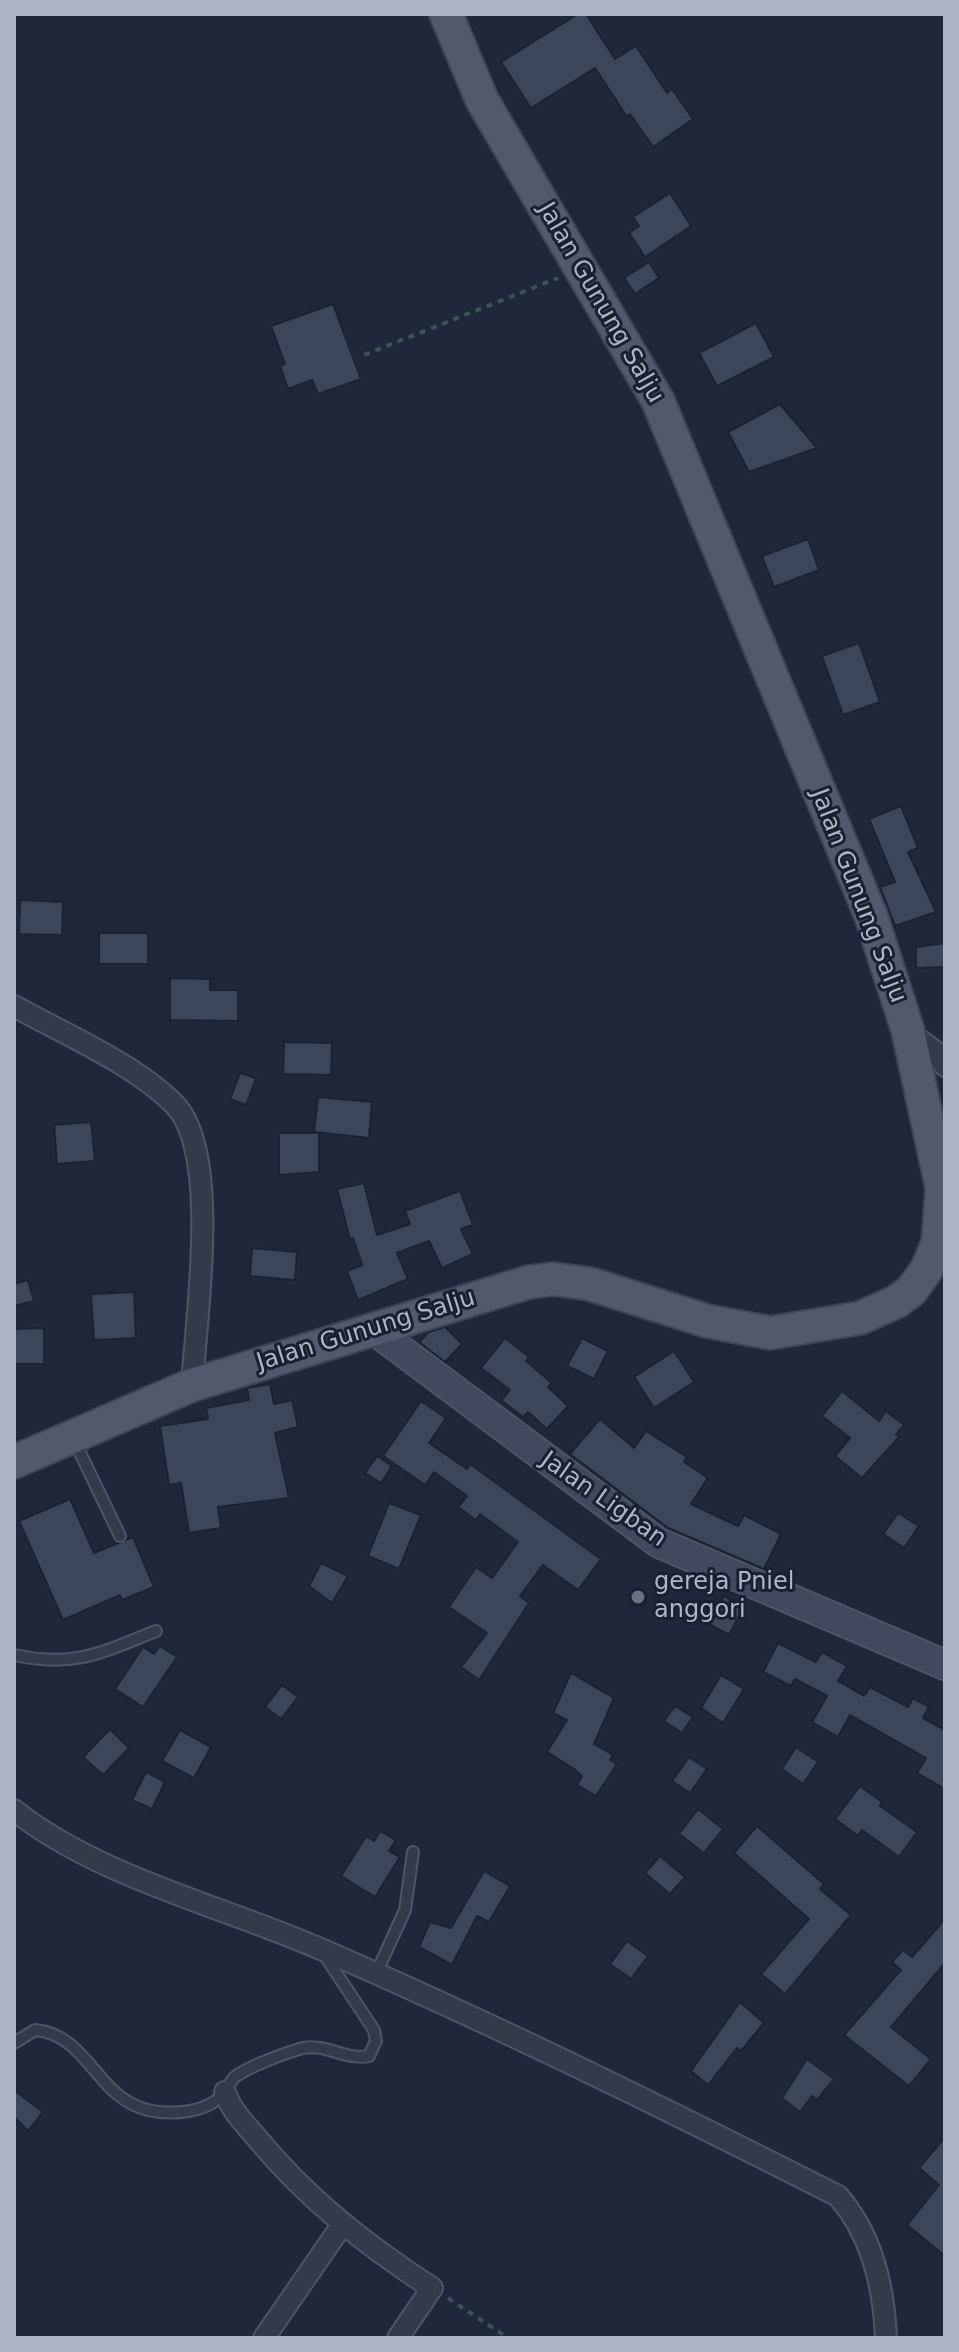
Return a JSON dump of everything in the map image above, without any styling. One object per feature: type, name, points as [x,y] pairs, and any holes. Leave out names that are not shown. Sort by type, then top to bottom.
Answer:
[{"type":"main road","name":"Jalan Gunung Salju","points":[[14,1462],[192,1385],[514,1285],[553,1279],[590,1284],[733,1328],[770,1333],[812,1329],[860,1318],[905,1296],[932,1260],[943,1231],[938,1159],[908,1031],[871,916],[658,401],[482,100],[446,14]]},
{"type":"main road","name":"Jalan Ligban","points":[[374,1330],[659,1543],[945,1665]]},
{"type":"street","points":[[14,1006],[136,1075],[174,1105],[191,1128],[200,1163],[201,1212],[192,1385]]},
{"type":"street","points":[[908,1031],[937,1053],[945,1066]]},
{"type":"street","points":[[14,1810],[74,1851],[320,1949],[607,2078],[838,2196],[850,2210],[871,2252],[883,2288],[886,2338]]},
{"type":"street","points":[[225,2092],[232,2108],[290,2178],[342,2225],[432,2288],[398,2338]]},
{"type":"street","points":[[264,2338],[342,2225]]},
{"type":"lane","points":[[72,1437],[120,1536]]},
{"type":"lane","points":[[14,1655],[47,1662],[80,1660],[156,1631]]},
{"type":"lane","points":[[376,1974],[405,1910],[413,1852]]},
{"type":"lane","points":[[14,2043],[35,2030],[62,2035],[126,2101],[158,2113],[195,2108],[225,2092],[236,2076],[300,2049],[313,2048],[359,2058],[369,2056],[376,2041],[369,2021],[320,1949]]},
{"type":"path","points":[[364,355],[582,269]]},
{"type":"path","points":[[432,2288],[508,2338]]},
{"type":"building","points":[[578,14],[586,14],[615,59],[636,46],[667,93],[672,89],[693,119],[653,147],[630,114],[627,117],[595,68],[531,108],[501,62]]},
{"type":"building","points":[[670,193],[691,226],[645,257],[629,233],[639,226],[633,217]]},
{"type":"building","points":[[649,262],[659,278],[635,294],[624,278]]},
{"type":"building","points":[[333,304],[361,379],[318,394],[312,380],[288,389],[280,366],[285,364],[271,326]]},
{"type":"building","points":[[756,323],[774,357],[717,386],[699,353]]},
{"type":"building","points":[[780,404],[817,448],[749,472],[728,432]]},
{"type":"building","points":[[808,539],[819,570],[774,587],[762,556]]},
{"type":"building","points":[[859,643],[880,702],[843,715],[822,656]]},
{"type":"building","points":[[901,806],[918,848],[908,852],[936,912],[895,926],[880,887],[895,882],[869,819]]},
{"type":"building","points":[[20,900],[63,902],[62,935],[19,934]]},
{"type":"building","points":[[99,933],[148,933],[148,964],[99,964]]},
{"type":"building","points":[[945,943],[945,967],[916,968],[916,947]]},
{"type":"building","points":[[170,978],[210,979],[210,990],[238,990],[238,1021],[170,1020]]},
{"type":"building","points":[[284,1042],[332,1043],[331,1075],[283,1074]]},
{"type":"building","points":[[240,1073],[256,1078],[246,1105],[230,1099]]},
{"type":"building","points":[[318,1097],[372,1102],[369,1138],[314,1132]]},
{"type":"building","points":[[91,1122],[95,1161],[57,1164],[54,1125]]},
{"type":"building","points":[[279,1133],[319,1133],[319,1172],[279,1175]]},
{"type":"building","points":[[364,1183],[377,1235],[410,1224],[405,1211],[460,1191],[473,1225],[461,1229],[473,1254],[442,1268],[429,1241],[397,1253],[408,1279],[358,1300],[347,1271],[362,1265],[353,1238],[350,1239],[337,1189]]},
{"type":"building","points":[[252,1248],[297,1252],[295,1280],[250,1276]]},
{"type":"building","points":[[28,1280],[34,1301],[14,1306],[14,1284]]},
{"type":"building","points":[[134,1292],[136,1338],[94,1340],[91,1294]]},
{"type":"building","points":[[445,1327],[462,1344],[445,1362],[419,1342],[429,1332]]},
{"type":"building","points":[[44,1328],[44,1364],[14,1364],[14,1329]]},
{"type":"building","points":[[505,1338],[529,1357],[526,1361],[552,1383],[548,1387],[568,1406],[547,1429],[528,1412],[523,1417],[501,1400],[510,1390],[481,1368]]},
{"type":"building","points":[[582,1338],[608,1351],[594,1379],[567,1366]]},
{"type":"building","points":[[674,1351],[694,1382],[654,1408],[634,1377]]},
{"type":"building","points":[[270,1384],[274,1404],[292,1400],[298,1427],[275,1433],[289,1498],[218,1507],[221,1528],[189,1533],[181,1483],[169,1485],[160,1426],[208,1419],[206,1408],[249,1400],[247,1388]]},
{"type":"building","points":[[842,1391],[879,1421],[886,1411],[904,1425],[896,1434],[899,1437],[862,1478],[835,1456],[850,1438],[822,1416]]},
{"type":"building","points":[[421,1401],[446,1418],[429,1443],[467,1469],[470,1464],[601,1559],[578,1590],[543,1565],[520,1596],[529,1603],[479,1680],[461,1667],[487,1633],[449,1607],[476,1567],[492,1578],[518,1542],[480,1514],[476,1520],[458,1507],[467,1496],[434,1472],[425,1485],[383,1456]]},
{"type":"building","points":[[600,1419],[634,1448],[646,1431],[687,1457],[684,1462],[708,1478],[691,1504],[738,1526],[744,1515],[781,1534],[764,1569],[668,1528],[570,1454]]},
{"type":"building","points":[[377,1456],[392,1466],[381,1483],[365,1473]]},
{"type":"building","points":[[70,1499],[94,1553],[133,1537],[154,1587],[122,1600],[120,1595],[63,1620],[19,1521]]},
{"type":"building","points":[[389,1503],[421,1515],[399,1569],[368,1556]]},
{"type":"building","points":[[898,1513],[919,1526],[904,1548],[883,1534]]},
{"type":"building","points":[[321,1563],[348,1576],[332,1603],[309,1586]]},
{"type":"building","points":[[724,1596],[744,1607],[729,1635],[709,1624]]},
{"type":"building","points":[[778,1643],[816,1662],[822,1652],[847,1666],[838,1681],[864,1696],[870,1687],[908,1707],[913,1698],[929,1707],[923,1718],[945,1730],[945,1789],[917,1773],[926,1758],[850,1715],[838,1737],[812,1722],[827,1696],[795,1679],[791,1686],[763,1672]]},
{"type":"building","points":[[160,1646],[177,1657],[143,1707],[115,1689],[143,1647],[154,1654]]},
{"type":"building","points":[[571,1673],[614,1698],[594,1744],[613,1755],[610,1760],[617,1764],[596,1796],[577,1785],[582,1776],[547,1752],[567,1720],[553,1713]]},
{"type":"building","points":[[721,1675],[744,1689],[723,1723],[701,1708]]},
{"type":"building","points":[[282,1685],[298,1697],[281,1719],[265,1707]]},
{"type":"building","points":[[675,1706],[693,1717],[682,1733],[664,1721]]},
{"type":"building","points":[[110,1729],[129,1748],[103,1775],[83,1757]]},
{"type":"building","points":[[180,1730],[211,1747],[194,1778],[162,1761]]},
{"type":"building","points":[[796,1747],[818,1762],[803,1784],[782,1769]]},
{"type":"building","points":[[689,1757],[707,1769],[690,1793],[672,1781]]},
{"type":"building","points":[[146,1772],[165,1782],[152,1809],[132,1800]]},
{"type":"building","points":[[860,1786],[882,1802],[880,1806],[917,1832],[899,1857],[862,1830],[858,1836],[835,1819]]},
{"type":"building","points":[[698,1809],[723,1829],[704,1853],[679,1834]]},
{"type":"building","points":[[757,1826],[824,1884],[820,1889],[851,1915],[785,1994],[761,1974],[809,1919],[734,1853]]},
{"type":"building","points":[[380,1831],[396,1840],[389,1851],[400,1857],[375,1897],[341,1876],[366,1836],[374,1841]]},
{"type":"building","points":[[660,1856],[685,1877],[670,1894],[645,1873]]},
{"type":"building","points":[[484,1871],[510,1886],[489,1922],[477,1916],[452,1965],[419,1947],[430,1922],[451,1928]]},
{"type":"building","points":[[945,1919],[945,1963],[891,2027],[931,2059],[909,2086],[844,2035],[901,1970],[892,1962],[903,1950],[912,1957]]},
{"type":"building","points":[[627,1941],[648,1956],[631,1979],[610,1964]]},
{"type":"building","points":[[740,2002],[764,2023],[741,2051],[737,2048],[708,2085],[691,2071]]},
{"type":"building","points":[[807,2059],[834,2079],[817,2100],[812,2096],[800,2112],[782,2098]]},
{"type":"building","points":[[14,2090],[43,2112],[28,2131],[14,2117]]},
{"type":"building","points":[[945,2137],[945,2256],[907,2225],[939,2185],[919,2168]]},
{"type":"place","name":"gereja Pniel anggori","points":[[638,1597]]}]
